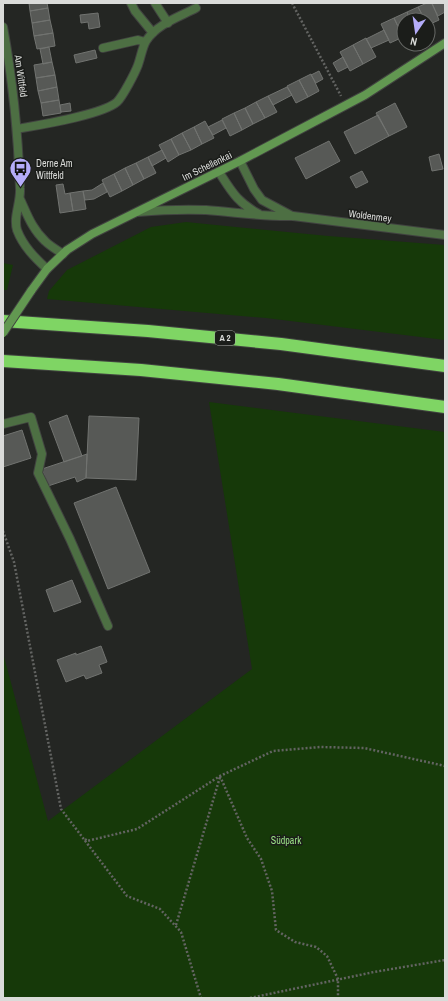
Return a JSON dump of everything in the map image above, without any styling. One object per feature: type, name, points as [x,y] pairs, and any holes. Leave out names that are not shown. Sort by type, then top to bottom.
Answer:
[{"type":"highway","name":"A 2","points":[[3,321],[148,331],[273,343],[445,366]]},
{"type":"highway","points":[[3,362],[141,370],[278,384],[445,406]]},
{"type":"street","points":[[131,3],[135,11],[153,33]]},
{"type":"street","points":[[155,3],[168,23]]},
{"type":"street","points":[[17,129],[103,109],[117,101],[138,66],[145,42],[153,33],[168,23],[196,8]]},
{"type":"street","name":"Am Wittfeld","points":[[3,27],[11,68],[17,129],[20,199],[16,220],[18,231],[30,252],[47,269]]},
{"type":"street","points":[[103,48],[138,40],[145,42]]},
{"type":"street","name":"Im Schellenkai","points":[[3,333],[47,269],[63,254],[92,234],[240,162],[365,95],[445,43]]},
{"type":"street","name":"Woldenmey","points":[[240,162],[254,189],[262,200],[293,216]]},
{"type":"street","name":"Woldenmey","points":[[219,172],[233,194],[243,204],[262,215]]},
{"type":"street","name":"Am Wittfeld","points":[[20,199],[33,227],[44,240],[63,254]]},
{"type":"street","name":"Woldenmey","points":[[138,212],[201,210],[293,216],[445,235]]},
{"type":"street","points":[[3,424],[31,417],[42,454],[38,473],[70,539],[108,626]]},
{"type":"path","points":[[292,3],[346,105]]},
{"type":"path","points":[[3,531],[14,562],[61,809],[127,896],[160,909],[182,932],[201,998]]},
{"type":"path","points":[[61,809],[86,841],[137,829],[220,776],[273,751],[320,747],[364,748],[445,766]]},
{"type":"path","points":[[176,926],[220,776]]},
{"type":"path","points":[[220,776],[247,838],[261,859],[266,872],[272,891],[276,930],[295,942],[316,947],[327,956],[338,979],[338,998]]},
{"type":"path","points":[[250,998],[338,979],[445,960]]},
{"type":"green space","points":[[186,222],[328,236],[445,245],[445,340],[266,318],[47,299],[49,291],[67,270],[151,227]]},
{"type":"green space","points":[[3,263],[13,265],[7,290],[3,290]]},
{"type":"green space","name":"Südpark","points":[[209,402],[445,432],[445,998],[3,998],[3,653],[48,821],[252,669]]},
{"type":"building","points":[[29,3],[47,3],[48,8],[30,11]]},
{"type":"building","points":[[427,3],[432,3],[436,12],[421,12],[418,7]]},
{"type":"building","points":[[445,3],[445,12],[438,16],[432,4]]},
{"type":"building","points":[[418,7],[421,12],[407,12]]},
{"type":"building","points":[[48,8],[50,20],[32,23],[30,11]]},
{"type":"building","points":[[98,13],[100,27],[89,29],[88,22],[81,23],[80,15]]},
{"type":"building","points":[[436,13],[439,20],[436,21]]},
{"type":"building","points":[[394,18],[396,22],[396,40],[390,43],[381,24]]},
{"type":"building","points":[[50,20],[53,33],[34,36],[32,23]]},
{"type":"building","points":[[384,30],[389,40],[371,48],[366,39]]},
{"type":"building","points":[[53,33],[55,46],[37,49],[34,36]]},
{"type":"building","points":[[366,38],[376,57],[363,64],[353,45]]},
{"type":"building","points":[[353,45],[363,64],[350,71],[340,52]]},
{"type":"building","points":[[49,47],[52,62],[43,64],[40,49]]},
{"type":"building","points":[[95,50],[97,58],[76,63],[74,55]]},
{"type":"building","points":[[343,57],[348,67],[338,72],[333,63]]},
{"type":"building","points":[[52,62],[55,75],[36,78],[34,65]]},
{"type":"building","points":[[319,71],[323,79],[316,83],[311,75]]},
{"type":"building","points":[[311,74],[319,91],[308,97],[299,80]]},
{"type":"building","points":[[55,75],[57,87],[38,91],[36,78]]},
{"type":"building","points":[[299,80],[308,97],[296,103],[287,86]]},
{"type":"building","points":[[57,87],[59,100],[41,103],[38,91]]},
{"type":"building","points":[[287,87],[292,95],[273,105],[268,96]]},
{"type":"building","points":[[268,96],[277,112],[265,118],[256,102]]},
{"type":"building","points":[[59,100],[61,113],[43,116],[41,103]]},
{"type":"building","points":[[256,102],[265,118],[253,124],[245,108]]},
{"type":"building","points":[[70,103],[71,111],[61,112],[60,105]]},
{"type":"building","points":[[395,103],[407,127],[389,136],[376,113]]},
{"type":"building","points":[[245,108],[253,124],[242,130],[234,113]]},
{"type":"building","points":[[234,113],[242,130],[230,136],[222,119]]},
{"type":"building","points":[[378,115],[389,136],[355,154],[344,132]]},
{"type":"building","points":[[222,120],[226,128],[213,135],[208,127]]},
{"type":"building","points":[[205,121],[214,138],[202,144],[194,127]]},
{"type":"building","points":[[194,127],[202,144],[191,150],[182,133]]},
{"type":"building","points":[[182,133],[191,150],[179,155],[171,139]]},
{"type":"building","points":[[171,139],[179,155],[168,162],[159,145]]},
{"type":"building","points":[[329,141],[340,161],[306,179],[295,158]]},
{"type":"building","points":[[162,150],[166,158],[152,166],[148,157]]},
{"type":"building","points":[[439,154],[443,169],[432,171],[429,157]]},
{"type":"building","points":[[148,157],[156,173],[144,179],[136,163]]},
{"type":"building","points":[[136,163],[144,179],[133,185],[125,168]]},
{"type":"building","points":[[125,168],[133,185],[122,191],[114,174]]},
{"type":"building","points":[[362,171],[368,182],[356,188],[350,177]]},
{"type":"building","points":[[114,174],[122,191],[110,197],[102,180]]},
{"type":"building","points":[[103,183],[107,192],[94,199],[85,200],[83,191],[92,190]]},
{"type":"building","points":[[63,184],[65,194],[70,193],[73,211],[60,213],[56,185]]},
{"type":"building","points":[[83,191],[86,209],[73,211],[70,193]]},
{"type":"building","points":[[67,415],[82,456],[64,462],[49,422]]},
{"type":"building","points":[[89,416],[139,418],[136,480],[86,478]]},
{"type":"building","points":[[22,430],[31,458],[3,467],[3,436]]},
{"type":"building","points":[[87,454],[86,478],[77,482],[75,477],[48,486],[42,469]]},
{"type":"building","points":[[116,487],[150,572],[108,589],[74,503]]},
{"type":"building","points":[[72,580],[81,602],[54,612],[46,590]]},
{"type":"building","points":[[101,646],[107,662],[99,665],[102,673],[86,679],[84,675],[66,682],[57,660]]},
{"type":"place","name":"Derne Am Wittfeld","points":[[20,188]]}]
